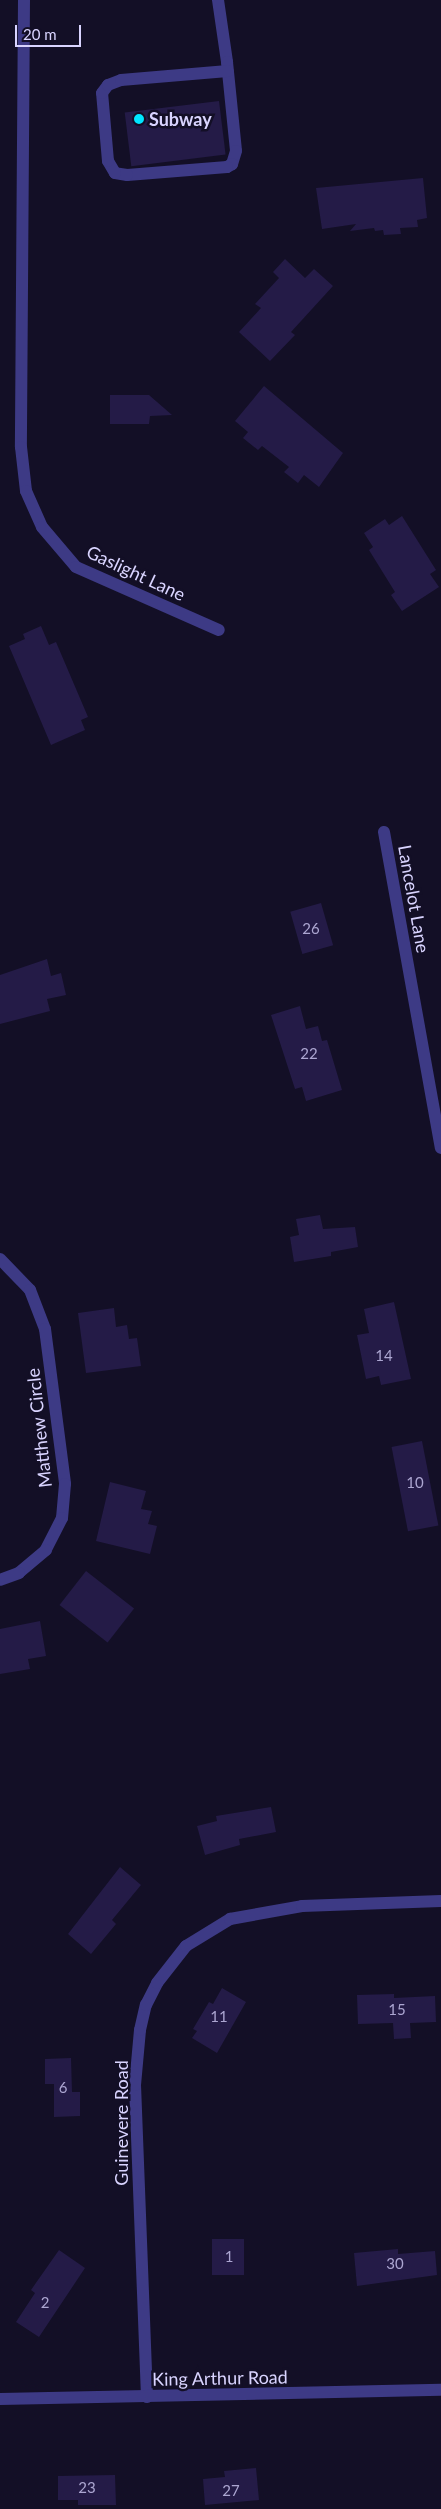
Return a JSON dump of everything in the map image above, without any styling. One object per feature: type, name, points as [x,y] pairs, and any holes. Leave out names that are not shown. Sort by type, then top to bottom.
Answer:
[{"type":"street","name":"Gaslight Lane","points":[[24,0],[21,447],[26,491],[42,527],[76,567],[219,630]]},
{"type":"street","points":[[218,0],[228,72],[236,151],[232,164],[227,167],[127,176],[115,173],[108,161],[102,93],[108,85],[121,80],[228,72]]},
{"type":"street","name":"Lancelot Lane","points":[[384,832],[441,1148]]},
{"type":"street","name":"Matthew Circle","points":[[0,1260],[30,1290],[45,1328],[65,1484],[62,1518],[46,1550],[19,1573],[0,1580]]},
{"type":"street","name":"Guinevere Road","points":[[147,2397],[135,2085],[140,2030],[146,2005],[157,1984],[186,1946],[215,1926],[238,1917],[302,1906],[441,1901]]},
{"type":"street","name":"King Arthur Road","points":[[0,2398],[147,2397],[441,2390]]},
{"type":"building","points":[[219,101],[226,155],[131,166],[125,113]]},
{"type":"building","points":[[423,178],[427,218],[417,220],[418,227],[400,228],[401,234],[384,235],[383,230],[375,231],[374,228],[350,231],[356,224],[322,229],[316,188]]},
{"type":"building","points":[[285,259],[305,278],[314,269],[333,286],[291,332],[295,335],[270,361],[239,332],[261,308],[255,304],[279,278],[273,272]]},
{"type":"building","points":[[264,386],[343,453],[319,487],[304,475],[298,483],[284,472],[289,467],[262,446],[258,450],[243,438],[248,432],[235,421]]},
{"type":"building","points":[[110,395],[149,395],[172,415],[150,416],[149,424],[110,424]]},
{"type":"building","points":[[402,516],[436,570],[430,574],[439,587],[402,611],[391,595],[395,592],[369,550],[373,547],[364,533],[385,519],[389,525]]},
{"type":"building","points":[[41,626],[49,645],[56,642],[88,717],[81,720],[85,730],[51,745],[9,646],[25,639],[23,634]]},
{"type":"building","points":[[321,903],[333,945],[302,954],[290,912]]},
{"type":"building","points":[[47,959],[51,976],[61,973],[66,995],[47,999],[50,1011],[0,1024],[0,975]]},
{"type":"building","points":[[300,1006],[306,1029],[318,1026],[322,1041],[327,1040],[342,1090],[306,1101],[302,1087],[295,1089],[271,1015]]},
{"type":"building","points":[[320,1215],[323,1229],[355,1227],[358,1247],[331,1252],[331,1256],[294,1262],[290,1237],[299,1235],[296,1219]]},
{"type":"building","points":[[394,1302],[411,1379],[381,1385],[379,1376],[366,1379],[357,1335],[369,1333],[364,1309]]},
{"type":"building","points":[[114,1308],[116,1327],[127,1325],[129,1339],[137,1338],[141,1366],[86,1373],[78,1313]]},
{"type":"building","points":[[422,1441],[438,1525],[408,1531],[392,1447]]},
{"type":"building","points":[[110,1482],[146,1491],[141,1509],[152,1511],[148,1524],[157,1526],[150,1554],[96,1541]]},
{"type":"building","points":[[86,1571],[134,1609],[108,1642],[60,1605]]},
{"type":"building","points":[[40,1621],[46,1656],[28,1659],[30,1669],[0,1674],[0,1629]]},
{"type":"building","points":[[271,1807],[276,1832],[239,1839],[240,1845],[205,1855],[197,1826],[217,1821],[216,1816]]},
{"type":"building","points":[[120,1867],[141,1885],[112,1920],[116,1924],[91,1954],[68,1934]]},
{"type":"building","points":[[222,1988],[246,2002],[217,2053],[192,2038],[197,2031],[193,2029],[209,2002],[213,2004]]},
{"type":"building","points":[[394,1994],[394,1998],[435,1996],[436,2022],[410,2023],[411,2038],[394,2039],[393,2023],[358,2024],[357,1995]]},
{"type":"building","points":[[71,2058],[72,2092],[80,2092],[80,2116],[54,2117],[54,2084],[45,2084],[45,2059]]},
{"type":"building","points":[[212,2239],[244,2239],[244,2275],[212,2275]]},
{"type":"building","points":[[398,2249],[398,2254],[435,2251],[437,2275],[357,2286],[354,2253]]},
{"type":"building","points":[[59,2250],[85,2268],[39,2337],[16,2322],[35,2293],[31,2290]]},
{"type":"building","points":[[256,2468],[259,2500],[205,2505],[203,2479],[225,2477],[224,2471]]},
{"type":"building","points":[[115,2475],[116,2505],[78,2505],[78,2500],[58,2500],[58,2476]]},
{"type":"place","name":"Subway","points":[[139,119]]}]
